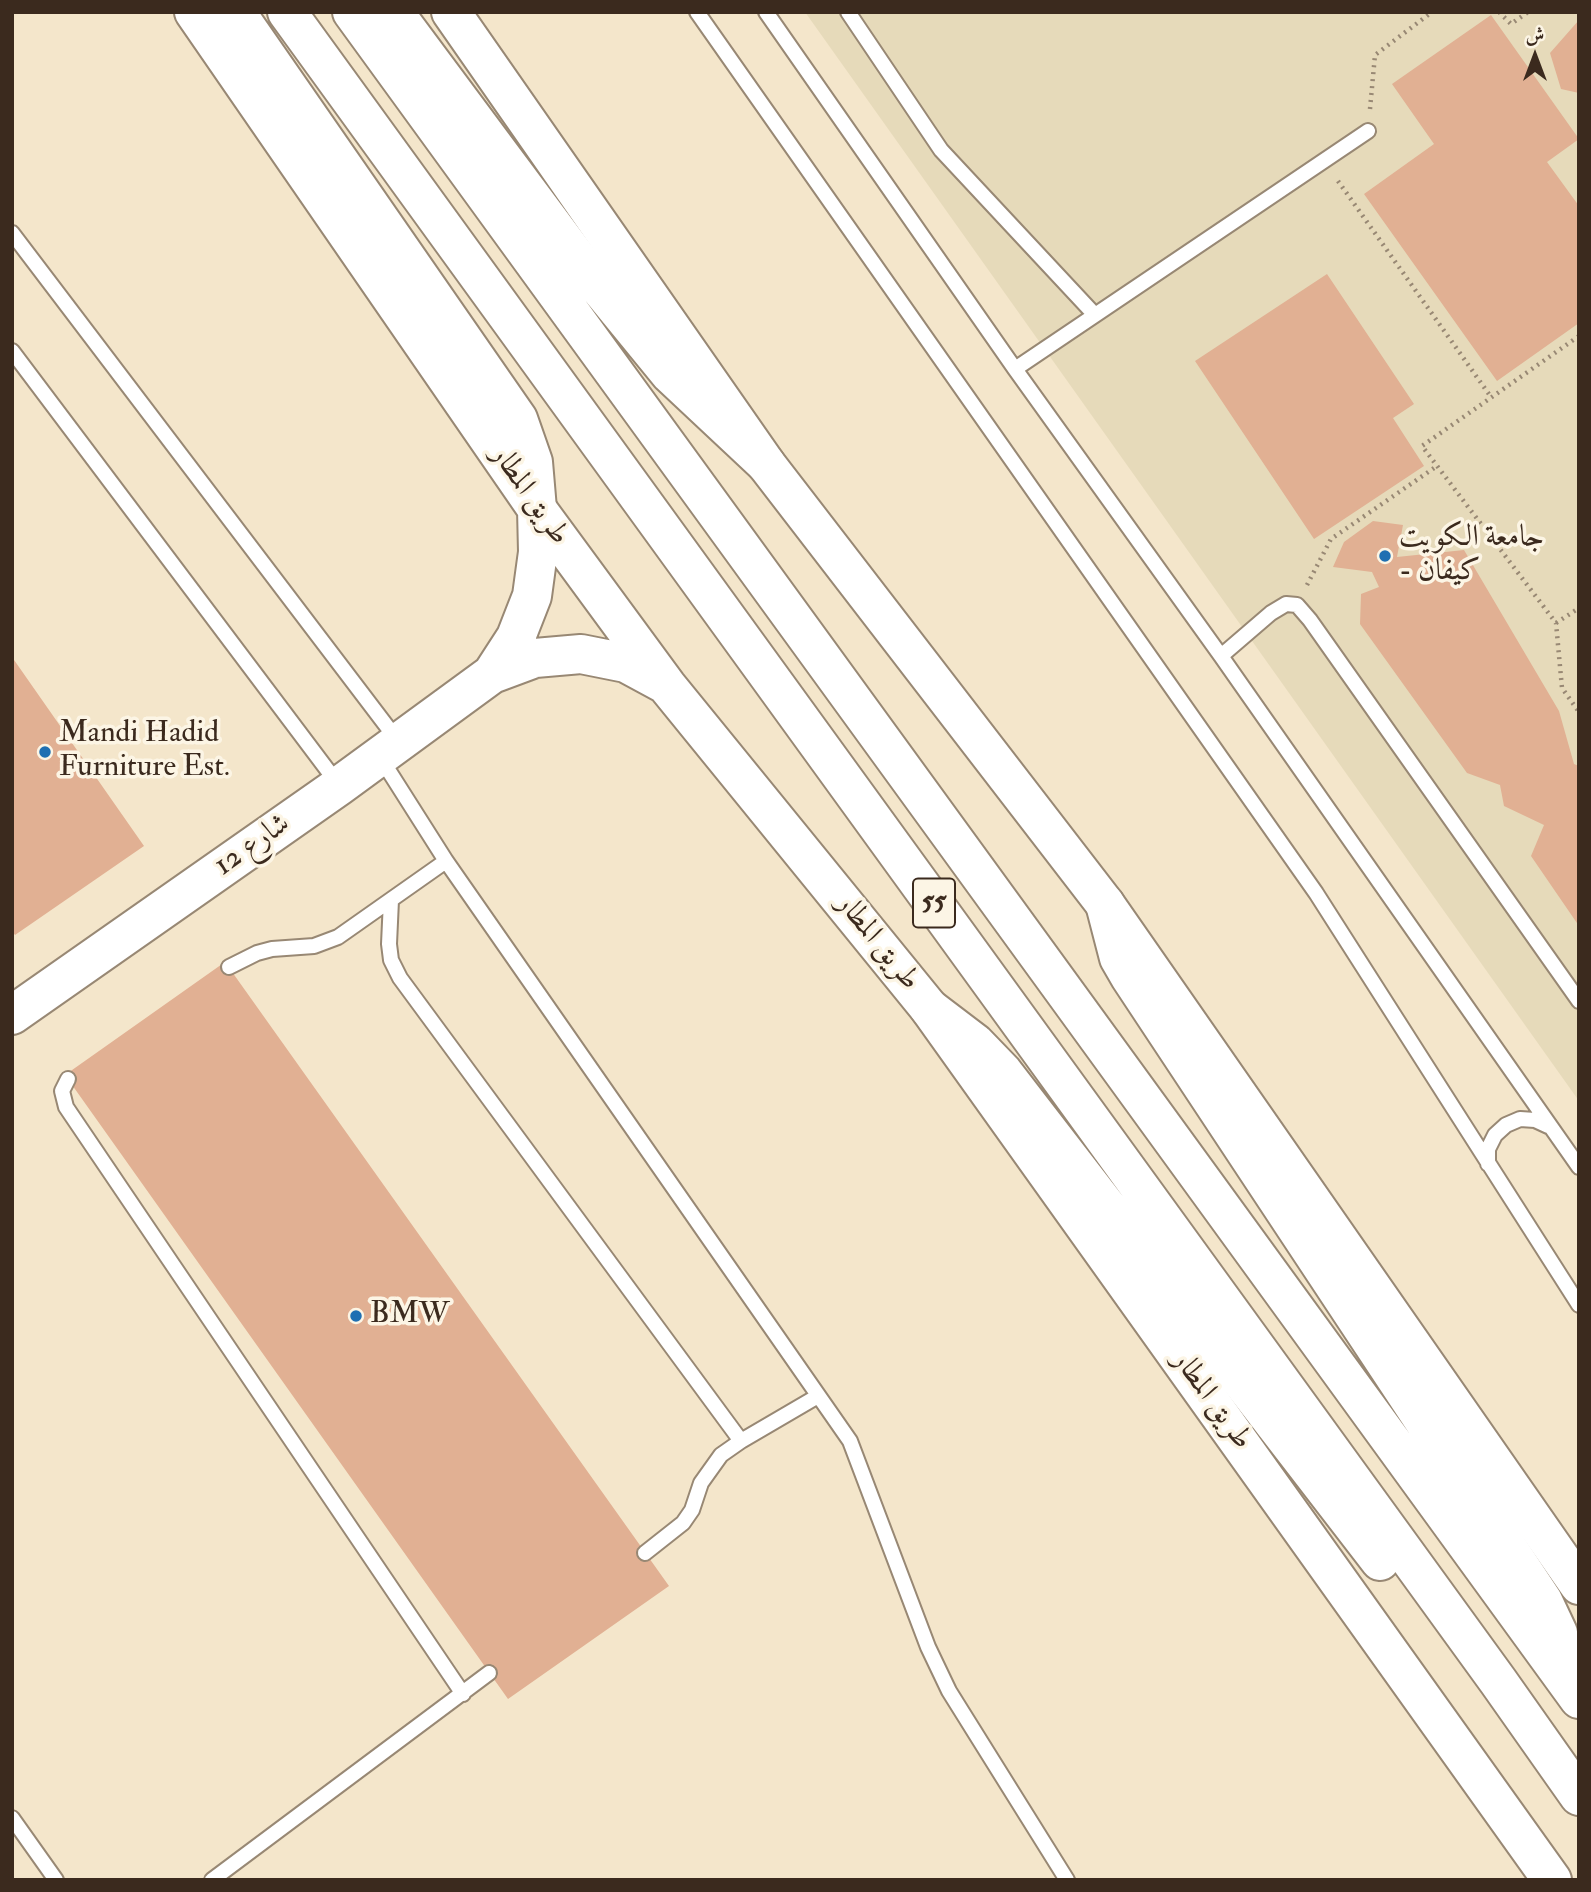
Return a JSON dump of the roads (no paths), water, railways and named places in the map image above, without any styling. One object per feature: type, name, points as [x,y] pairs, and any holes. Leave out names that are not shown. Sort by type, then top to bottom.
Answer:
[{"type":"main road","name":"طريق المطار","points":[[194,12],[537,509],[667,686],[929,1008],[1552,1880]]},
{"type":"main road","name":"شارع 12","points":[[236,12],[518,419],[533,462],[538,552],[532,596],[516,637],[492,674]]},
{"type":"main road","name":"55","points":[[287,12],[1579,1796]]},
{"type":"main road","name":"55","points":[[352,12],[1572,1689]]},
{"type":"main road","points":[[394,12],[598,286],[670,374],[766,464]]},
{"type":"main road","points":[[451,12],[766,464],[1105,904],[1579,1585]]},
{"type":"main road","name":"شارع 12","points":[[12,1015],[339,786],[492,674],[535,657],[581,654],[626,663],[667,686]]},
{"type":"main road","points":[[1105,904],[1119,958],[1130,977],[1544,1601],[1558,1633],[1572,1689]]},
{"type":"main road","points":[[929,1008],[975,1043],[1003,1072],[1429,1625],[1447,1643],[1498,1681]]},
{"type":"lane","points":[[697,12],[1316,893],[1579,1305]]},
{"type":"lane","points":[[766,12],[1579,1167]]},
{"type":"lane","points":[[848,12],[941,150],[1095,315]]},
{"type":"lane","points":[[1015,369],[1368,131]]},
{"type":"lane","points":[[12,233],[389,749],[446,861],[850,1441],[928,1647],[948,1690],[1067,1880]]},
{"type":"lane","points":[[12,351],[339,786]]},
{"type":"lane","points":[[1221,656],[1271,613],[1286,604],[1297,605],[1579,1001]]},
{"type":"lane","points":[[229,967],[272,948],[301,948],[338,937],[446,861]]},
{"type":"lane","points":[[391,900],[389,944],[391,960],[400,978],[741,1441]]},
{"type":"lane","points":[[68,1079],[62,1091],[66,1107],[463,1694]]},
{"type":"lane","points":[[1488,1164],[1488,1149],[1495,1135],[1506,1125],[1520,1119],[1535,1120],[1549,1126]]},
{"type":"lane","points":[[645,1553],[683,1523],[692,1510],[701,1483],[721,1455],[818,1396]]},
{"type":"lane","points":[[212,1880],[489,1673]]},
{"type":"lane","points":[[12,1818],[56,1880]]},
{"type":"place","name":"جامعة الكويت - كيفان","points":[[1385,556]]},
{"type":"place","name":"Mandi Hadid Furniture Est.","points":[[45,752]]},
{"type":"place","name":"BMW","points":[[356,1316]]}]
